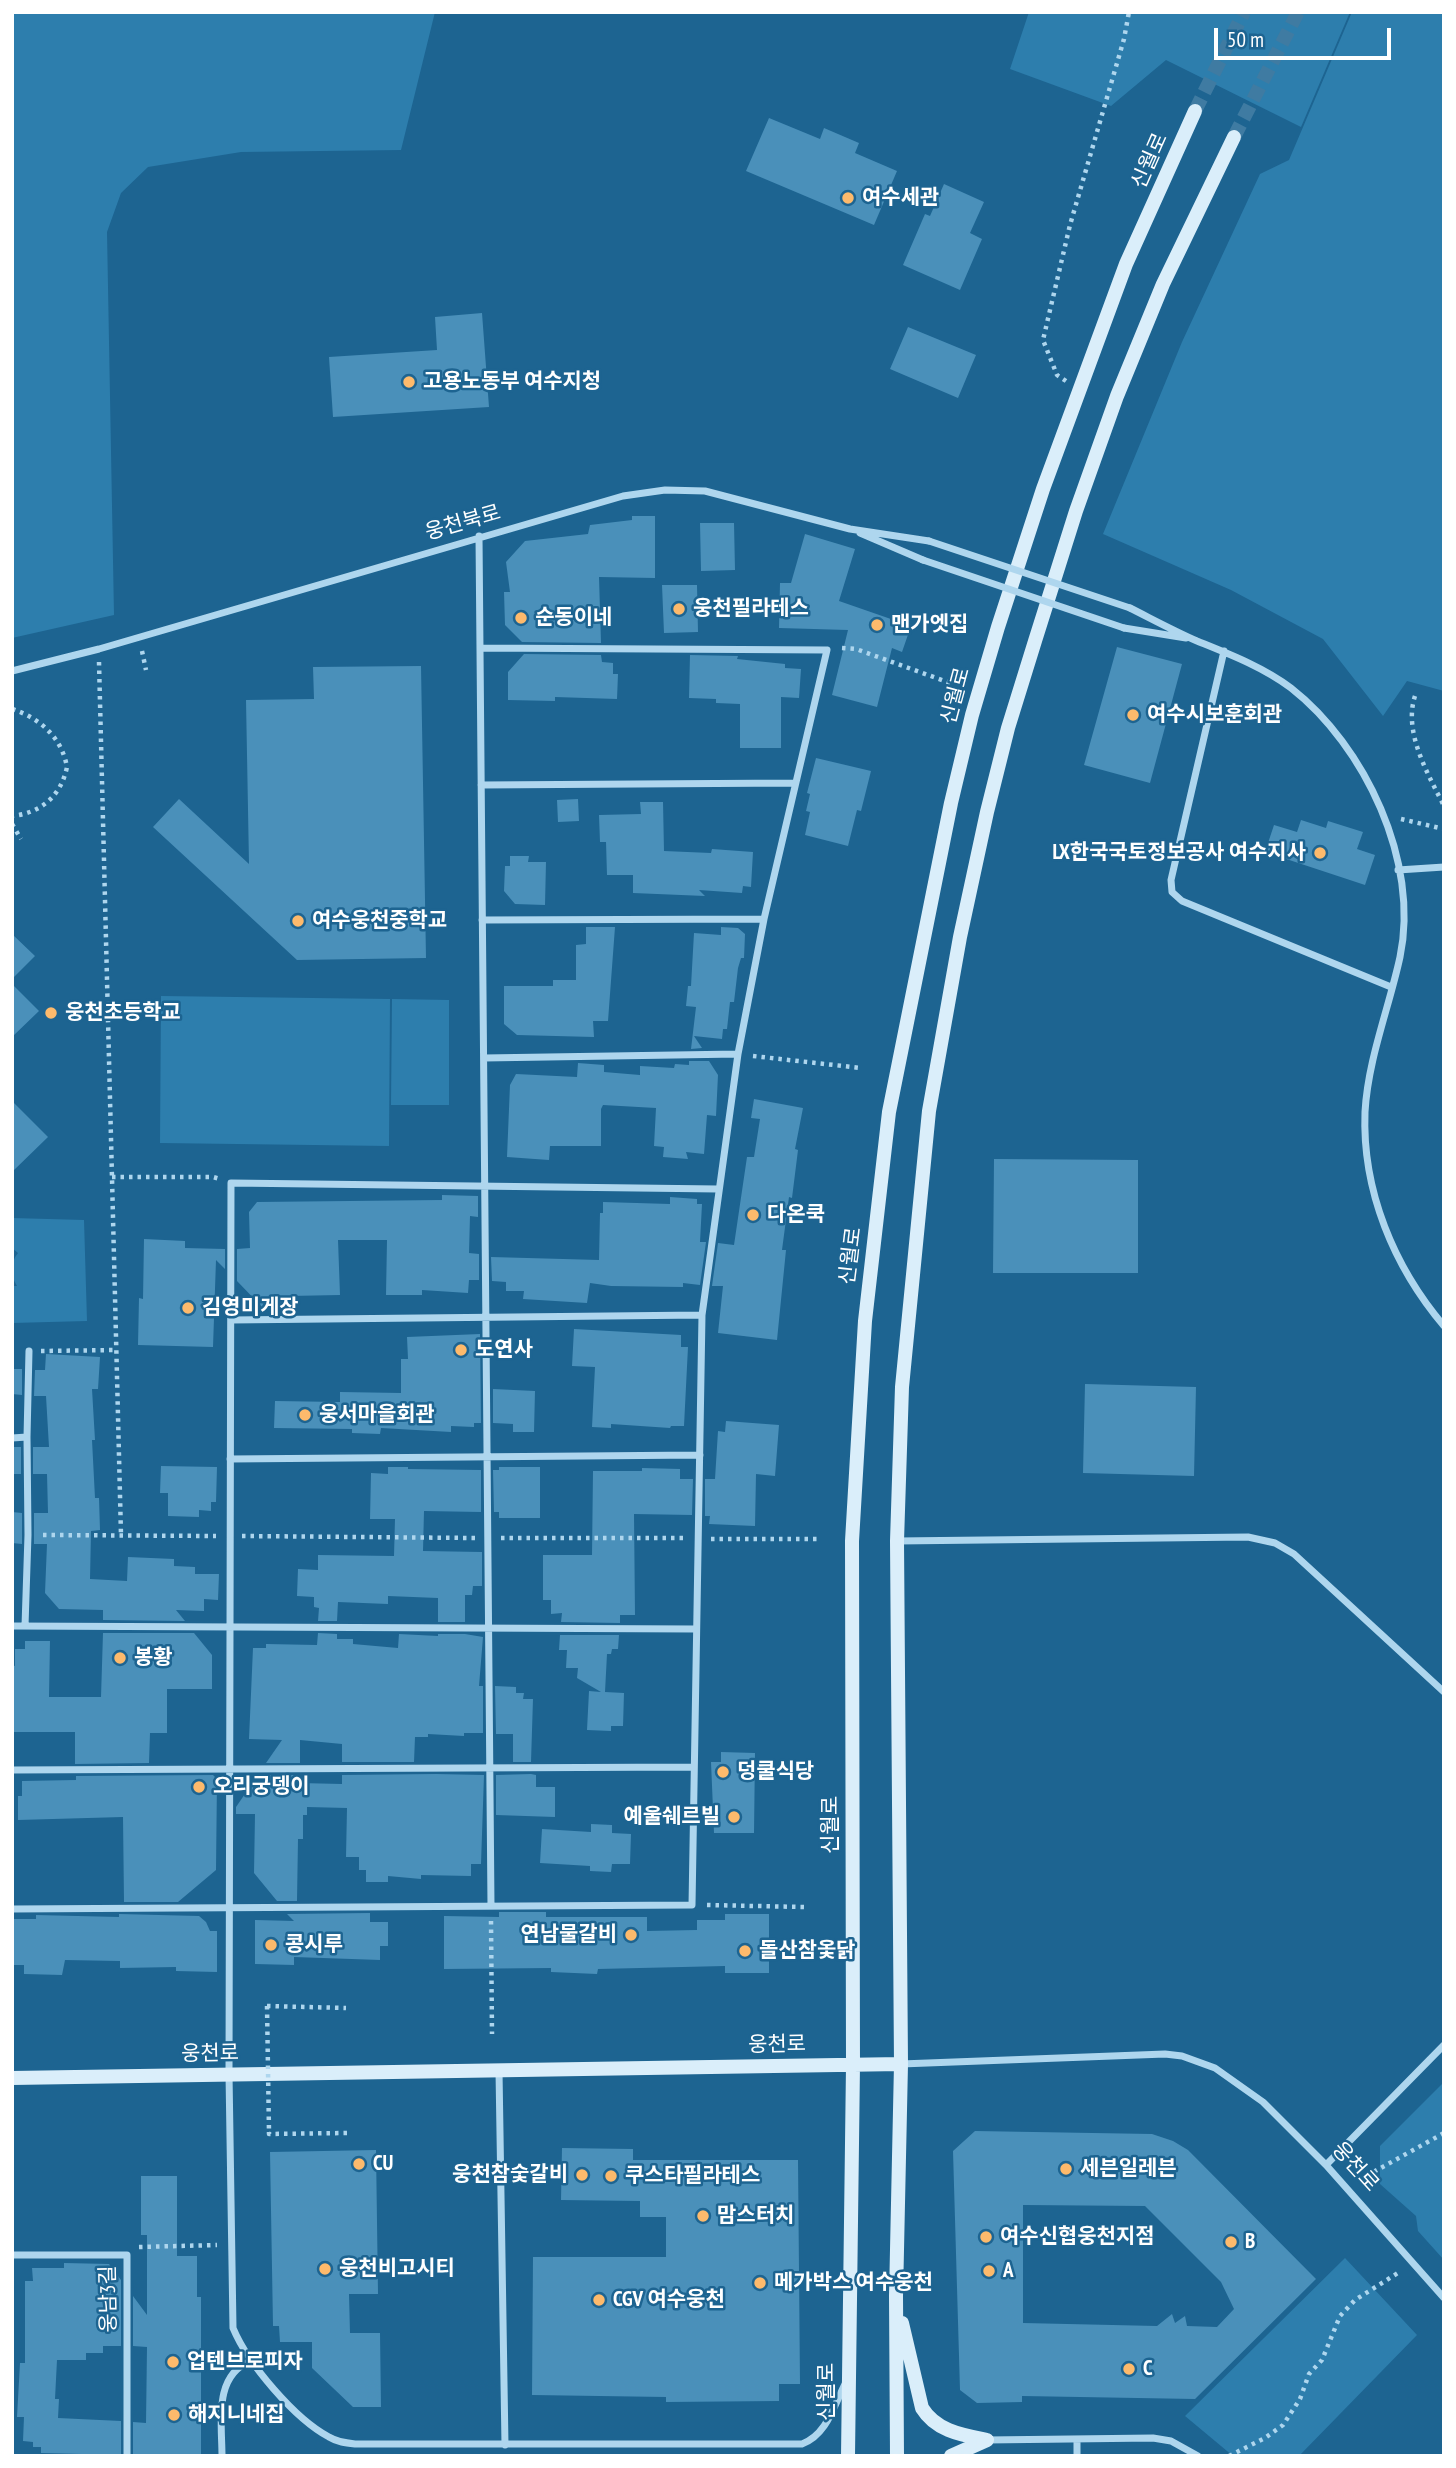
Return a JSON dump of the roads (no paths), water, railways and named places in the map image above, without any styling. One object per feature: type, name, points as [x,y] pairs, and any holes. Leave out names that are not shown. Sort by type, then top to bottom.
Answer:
[{"type":"street","name":"신월로","points":[[848,2456],[853,2065],[852,1541],[865,1321],[889,1112],[951,803],[972,715],[1039,501],[1079,391],[1126,264],[1195,111]]},
{"type":"street","points":[[897,2456],[896,2297],[901,2064],[897,1541],[902,1387],[929,1111],[960,937],[987,812],[1034,641],[1116,397],[1163,284],[1234,137]]},
{"type":"street","name":"웅천북로","points":[[12,671],[99,649],[602,500],[678,490],[705,491],[850,529],[929,541],[1130,608],[1194,639]]},
{"type":"street","points":[[850,529],[923,560],[1124,628],[1194,639],[1224,651],[1290,687],[1321,715],[1354,757],[1383,815],[1398,870],[1404,928],[1400,956],[1371,1072],[1365,1111],[1370,1174],[1380,1213],[1396,1254],[1410,1281],[1444,1326]]},
{"type":"street","points":[[479,536],[491,1906]]},
{"type":"street","points":[[12,1909],[692,1905],[702,1315],[738,1054],[764,919],[827,650],[480,648]]},
{"type":"street","points":[[1224,651],[1171,880],[1172,892],[1182,901],[1391,987]]},
{"type":"street","points":[[481,785],[794,783]]},
{"type":"street","points":[[1398,870],[1444,867]]},
{"type":"street","points":[[482,920],[764,919]]},
{"type":"street","points":[[484,1058],[738,1054]]},
{"type":"street","points":[[718,1189],[231,1183],[229,2074],[233,2328],[240,2346],[251,2361],[284,2400],[317,2430],[341,2442],[369,2445],[802,2444],[823,2429],[848,2377]]},
{"type":"street","points":[[230,1320],[702,1315]]},
{"type":"street","points":[[25,1626],[29,1351]]},
{"type":"street","points":[[12,1437],[27,1437]]},
{"type":"street","points":[[230,1459],[700,1455]]},
{"type":"street","points":[[897,1541],[1248,1537],[1275,1543],[1294,1554],[1442,1688]]},
{"type":"street","points":[[12,1626],[696,1629]]},
{"type":"street","points":[[12,1770],[694,1767]]},
{"type":"street","points":[[1326,2165],[1444,2045]]},
{"type":"street","name":"웅천로","points":[[12,2078],[901,2064],[1165,2053],[1215,2068],[1263,2102],[1326,2165],[1444,2298]]},
{"type":"street","points":[[499,2070],[505,2445]]},
{"type":"street","name":"웅남3길","points":[[12,2255],[127,2255],[127,2456]]},
{"type":"street","points":[[896,2297],[922,2408],[928,2418],[952,2432],[987,2440],[1162,2439],[1180,2445],[1198,2456]]},
{"type":"street","points":[[222,2456],[225,2385],[234,2371],[251,2361]]},
{"type":"street","points":[[951,2456],[987,2440]]},
{"type":"street","points":[[1077,2440],[1077,2456]]},
{"type":"street","points":[[676,2444],[676,2456]]},
{"type":"tunnel","points":[[1195,111],[1244,12]]},
{"type":"tunnel","points":[[1234,137],[1298,12]]},
{"type":"place","name":"여수세관","points":[[848,198]]},
{"type":"place","name":"고용노동부 여수지청","points":[[409,382]]},
{"type":"place","name":"웅천필라테스","points":[[679,609]]},
{"type":"place","name":"순동이네","points":[[521,618]]},
{"type":"place","name":"맨가엣집","points":[[877,625]]},
{"type":"place","name":"여수시보훈회관","points":[[1133,715]]},
{"type":"place","name":"LX한국국토정보공사 여수지사","points":[[1320,853]]},
{"type":"place","name":"여수웅천중학교","points":[[298,921]]},
{"type":"place","name":"웅천초등학교","points":[[51,1013]]},
{"type":"place","name":"다온쿡","points":[[753,1215]]},
{"type":"place","name":"김영미게장","points":[[188,1308]]},
{"type":"place","name":"도연사","points":[[461,1350]]},
{"type":"place","name":"웅서마을회관","points":[[305,1415]]},
{"type":"place","name":"봉황","points":[[120,1658]]},
{"type":"place","name":"덩쿨식당","points":[[723,1772]]},
{"type":"place","name":"오리궁뎅이","points":[[199,1787]]},
{"type":"place","name":"예울쉐르빌","points":[[734,1817]]},
{"type":"place","name":"연남물갈비","points":[[631,1935]]},
{"type":"place","name":"콩시루","points":[[271,1945]]},
{"type":"place","name":"돌산참옻닭","points":[[745,1951]]},
{"type":"place","name":"CU","points":[[359,2164]]},
{"type":"place","name":"세븐일레븐","points":[[1066,2169]]},
{"type":"place","name":"웅천참숯갈비","points":[[582,2175]]},
{"type":"place","name":"쿠스타필라테스","points":[[611,2176]]},
{"type":"place","name":"맘스터치","points":[[703,2216]]},
{"type":"place","name":"여수신협웅천지점","points":[[986,2237]]},
{"type":"place","name":"B","points":[[1231,2242]]},
{"type":"place","name":"웅천비고시티","points":[[325,2269]]},
{"type":"place","name":"A","points":[[989,2271]]},
{"type":"place","name":"메가박스 여수웅천","points":[[760,2283]]},
{"type":"place","name":"CGV 여수웅천","points":[[599,2300]]},
{"type":"place","name":"업텐브로피자","points":[[173,2362]]},
{"type":"place","name":"C","points":[[1129,2369]]},
{"type":"place","name":"해지니네집","points":[[174,2415]]}]
